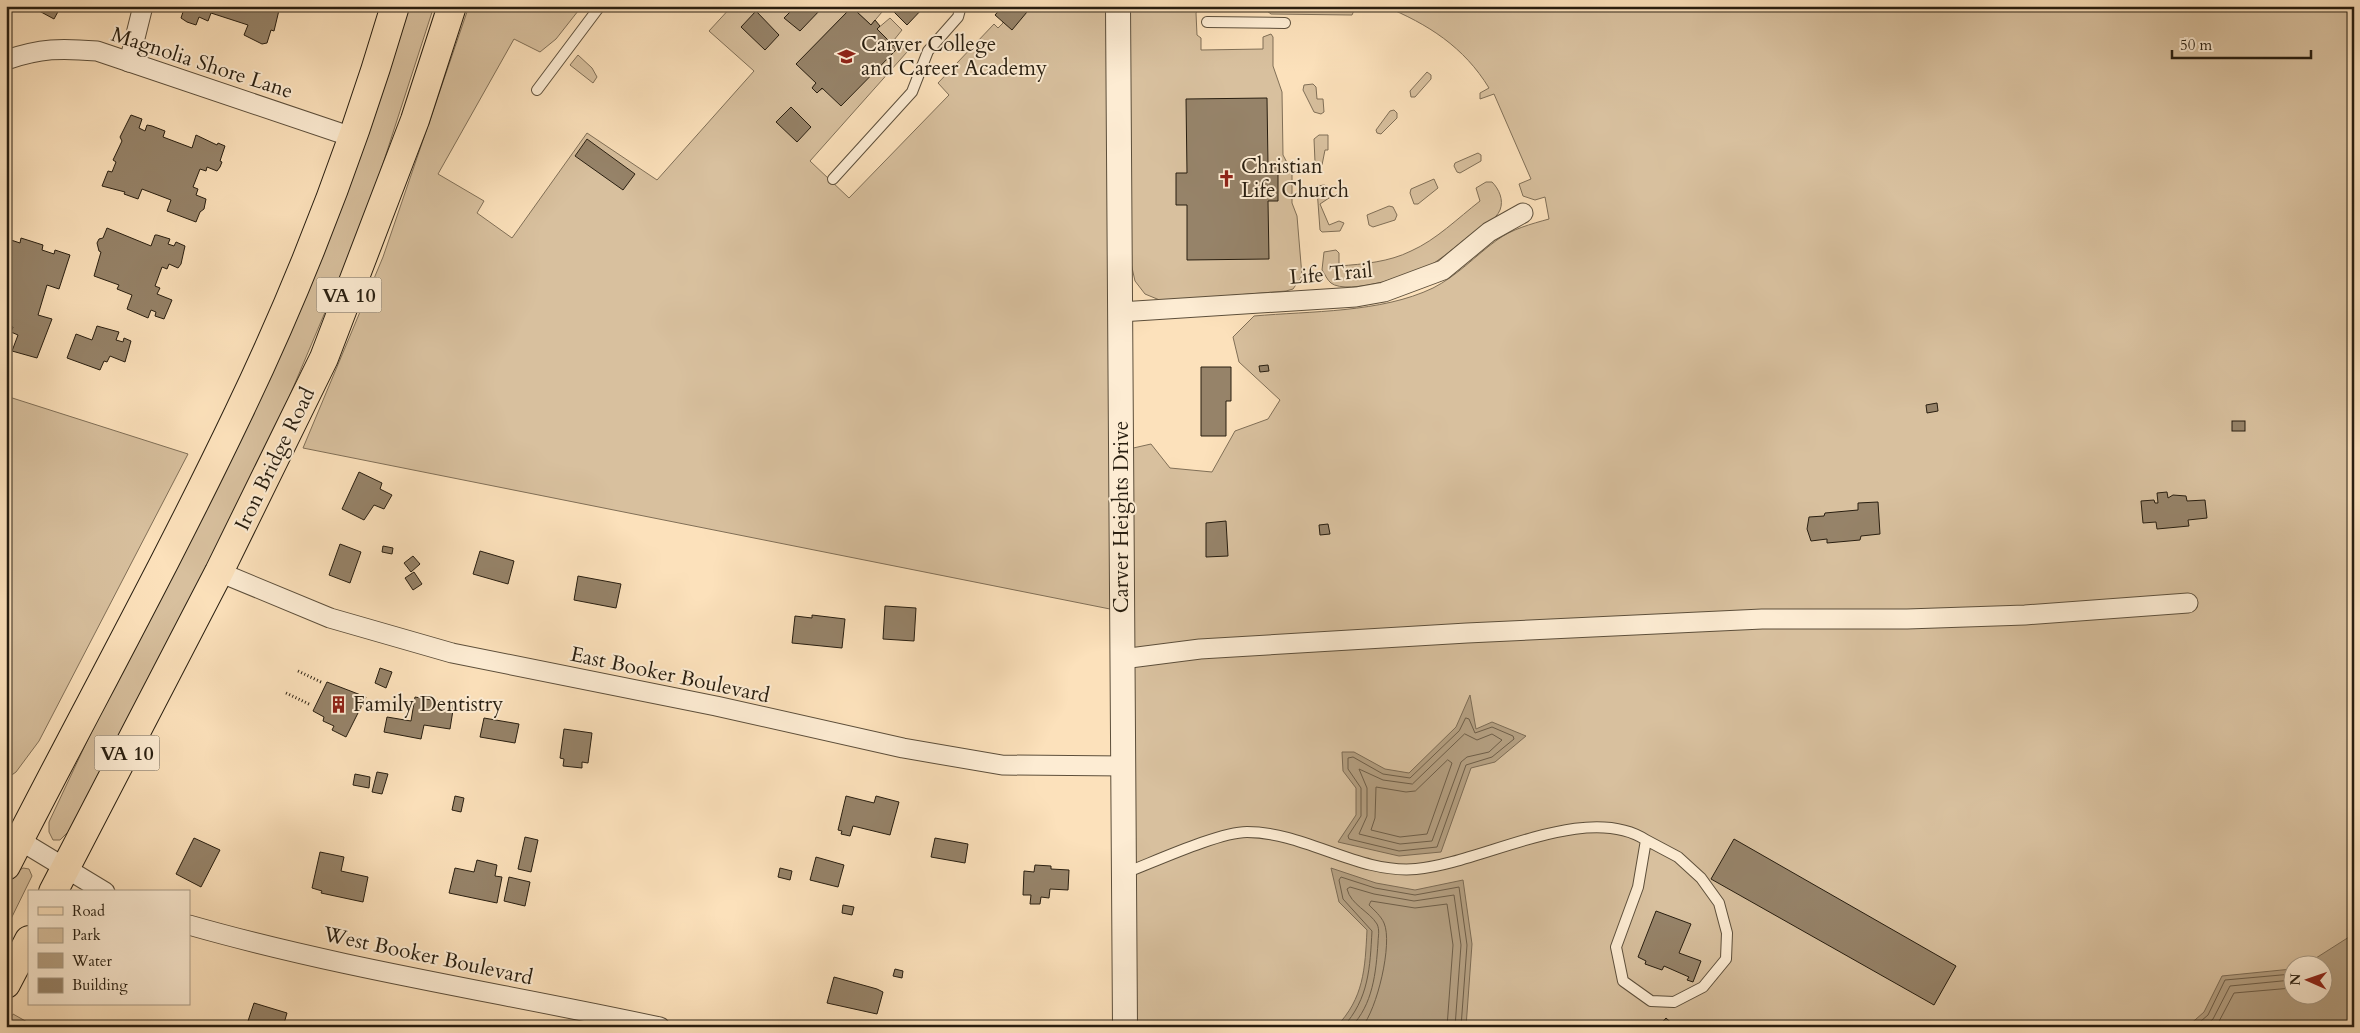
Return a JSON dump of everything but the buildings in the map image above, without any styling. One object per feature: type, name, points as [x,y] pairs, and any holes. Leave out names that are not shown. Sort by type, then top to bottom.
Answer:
[{"type":"main road","name":"VA 10","points":[[6,866],[13,835],[138,614],[239,412],[288,301],[352,136],[395,6]]},
{"type":"main road","name":"Iron Bridge Road","points":[[59,880],[220,572],[324,358],[389,191],[452,6]]},
{"type":"main road","points":[[6,984],[28,942]]},
{"type":"street","points":[[129,62],[143,6]]},
{"type":"street","name":"Carver Heights Drive","points":[[1118,6],[1125,1027]]},
{"type":"street","name":"Magnolia Shore Lane","points":[[6,60],[56,48],[97,51],[352,136]]},
{"type":"street","name":"Life Trail","points":[[1120,312],[1356,297],[1384,292],[1412,284],[1443,270],[1489,232],[1523,213]]},
{"type":"street","name":"East Booker Boulevard","points":[[220,572],[330,618],[452,653],[716,706],[903,748],[984,762],[1002,765],[1124,766]]},
{"type":"street","points":[[1122,659],[1200,649],[1467,633],[1762,619],[1907,619],[2025,615],[2188,603]]},
{"type":"street","points":[[13,835],[59,880],[98,890]]},
{"type":"street","name":"West Booker Boulevard","points":[[190,925],[243,940],[411,977],[660,1027]]},
{"type":"lane","points":[[537,90],[600,6]]},
{"type":"lane","points":[[833,179],[912,92],[928,51],[958,17],[961,6]]},
{"type":"lane","points":[[1207,22],[1285,23]]},
{"type":"lane","points":[[1125,873],[1203,844],[1245,832],[1262,833],[1371,864],[1415,869],[1495,850],[1549,834],[1591,827],[1618,827],[1636,833],[1678,857],[1701,878],[1719,903],[1727,934],[1726,958],[1702,987],[1674,1002],[1652,1002],[1623,980],[1616,947],[1638,887],[1646,840]]},
{"type":"path","points":[[298,671],[323,683]]},
{"type":"path","points":[[286,693],[311,705]]},
{"type":"green space","points":[[402,6],[434,6],[367,213],[268,447],[72,828],[60,840],[53,840],[49,832],[49,822],[97,720]]},
{"type":"green space","name":"Carver College and Career Academy","points":[[469,6],[582,6],[556,39],[540,52],[514,39],[438,174],[484,201],[477,213],[512,238],[587,133],[657,180],[754,71],[709,31],[732,6],[845,6],[849,10],[797,64],[816,83],[812,88],[817,92],[897,49],[877,29],[890,18],[902,30],[894,40],[907,52],[810,161],[849,198],[949,95],[938,83],[994,24],[998,28],[1003,23],[1003,6],[1106,6],[1109,244],[1120,611],[303,448],[383,257]]},
{"type":"green space","points":[[863,6],[877,6],[882,12],[871,25],[857,12]]},
{"type":"green space","points":[[1123,6],[1200,6],[1196,13],[1197,35],[1201,38],[1201,50],[1263,49],[1263,37],[1271,34],[1273,37],[1273,66],[1282,92],[1283,155],[1292,172],[1292,203],[1297,216],[1302,276],[1293,289],[1162,301],[1145,294],[1135,281],[1126,241]]},
{"type":"green space","points":[[1267,6],[1356,6],[1352,15],[1271,14],[1267,11]]},
{"type":"green space","points":[[1384,6],[2354,6],[2354,1027],[1133,1027],[1129,449],[1151,444],[1170,468],[1212,472],[1235,431],[1268,419],[1280,400],[1239,362],[1233,337],[1254,316],[1345,310],[1368,307],[1413,296],[1433,288],[1450,278],[1503,236],[1522,227],[1549,219],[1545,197],[1535,200],[1523,196],[1519,184],[1531,179],[1494,94],[1480,99],[1480,93],[1489,88],[1479,73],[1444,38]]},
{"type":"green space","points":[[578,55],[592,68],[597,77],[593,83],[570,65]]},
{"type":"green space","points":[[1427,72],[1431,75],[1431,79],[1415,97],[1411,97],[1410,91]]},
{"type":"green space","points":[[1313,84],[1316,87],[1317,99],[1323,99],[1324,112],[1321,114],[1314,112],[1303,90],[1304,85]]},
{"type":"green space","points":[[1394,110],[1397,113],[1397,118],[1381,134],[1377,133],[1376,130],[1390,111]]},
{"type":"green space","points":[[1319,135],[1328,135],[1328,150],[1325,150],[1322,165],[1315,162],[1314,139]]},
{"type":"green space","points":[[1478,153],[1481,155],[1481,161],[1460,173],[1457,172],[1454,166],[1455,163]]},
{"type":"green space","points":[[1434,179],[1438,188],[1418,204],[1414,204],[1410,193],[1411,189]]},
{"type":"green space","points":[[1486,182],[1492,182],[1500,195],[1501,206],[1498,214],[1426,268],[1399,278],[1352,287],[1339,286],[1327,279],[1322,270],[1324,252],[1336,250],[1339,253],[1339,266],[1385,260],[1403,255],[1438,235],[1480,201],[1476,188]]},
{"type":"green space","points":[[1324,185],[1329,187],[1332,196],[1320,204],[1329,225],[1339,221],[1344,223],[1340,231],[1322,232],[1320,230],[1317,189],[1318,186]]},
{"type":"green space","points":[[1389,206],[1393,207],[1397,215],[1395,220],[1373,227],[1369,225],[1367,215]]},
{"type":"green space","points":[[6,396],[188,454],[39,741],[16,772],[6,779]]},
{"type":"green space","points":[[23,868],[29,869],[32,876],[6,929],[8,887],[11,879]]},
{"type":"green space","points":[[13,1014],[36,1027],[6,1027]]},
{"type":"water","points":[[1470,695],[1476,729],[1492,722],[1526,736],[1495,762],[1471,768],[1441,852],[1399,856],[1338,842],[1356,815],[1356,788],[1343,771],[1342,752],[1354,752],[1385,769],[1409,773],[1456,727]]},
{"type":"water","points":[[1331,868],[1376,883],[1415,890],[1463,880],[1472,944],[1466,1027],[1336,1027],[1358,994],[1364,970],[1367,930],[1339,902]]},
{"type":"water","points":[[2354,929],[2354,1027],[2187,1027],[2204,1012],[2222,976],[2282,970],[2282,1006],[2332,1006],[2332,956],[2319,956],[2349,937]]},
{"type":"place","name":"Carver College and Career Academy","points":[[847,56]]},
{"type":"place","name":"Christian Life Church","points":[[1227,178]]},
{"type":"place","name":"Family Dentistry","points":[[339,704]]}]
